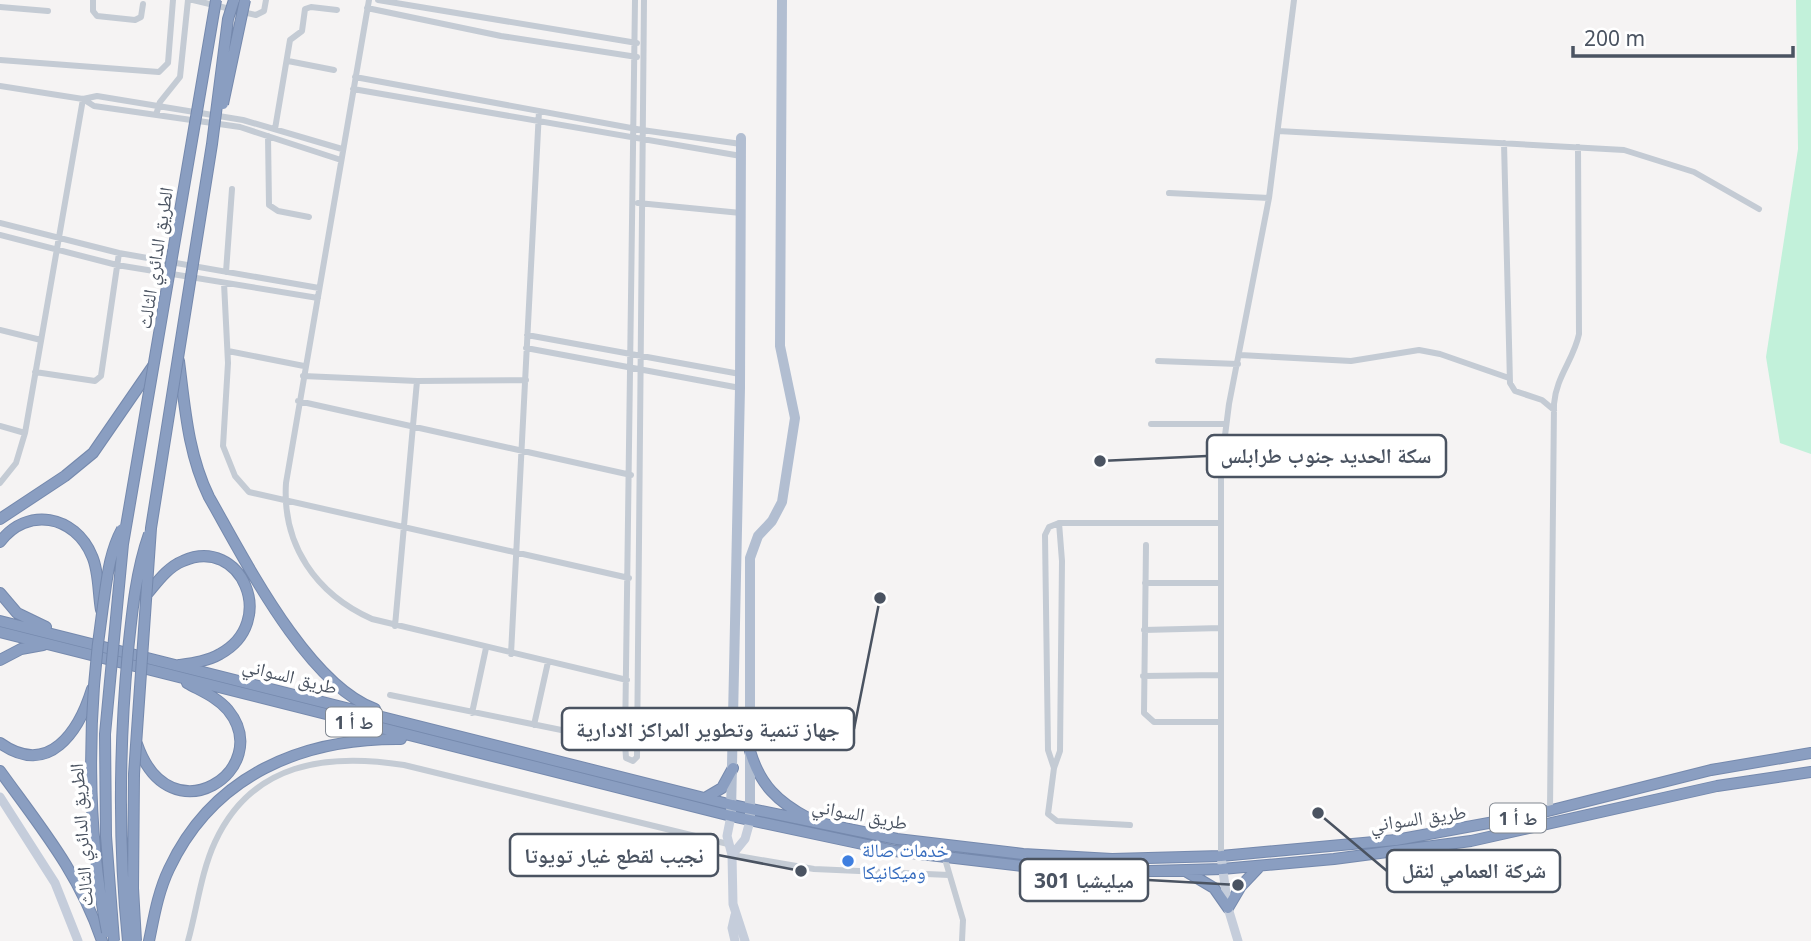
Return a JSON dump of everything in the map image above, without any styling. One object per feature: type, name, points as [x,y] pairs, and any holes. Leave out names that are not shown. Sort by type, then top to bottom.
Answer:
[{"type":"highway","name":"الطريق الدائري الثالث","points":[[111,941],[105,734],[127,520],[157,360],[216,0]]},
{"type":"highway","name":"الطريق الدائري الثالث","points":[[128,941],[121,852],[123,714],[135,595],[151,528],[212,144],[228,19],[234,0]]},
{"type":"highway","points":[[212,144],[233,67],[245,0]]},
{"type":"highway","points":[[178,352],[192,454],[202,483],[305,652],[316,668],[351,698],[420,726]]},
{"type":"highway","points":[[0,519],[65,476],[93,453],[108,436],[157,360]]},
{"type":"highway","points":[[0,542],[14,528],[35,519],[51,518],[70,527],[94,559],[102,616]]},
{"type":"highway","name":"الطريق الدائري الثالث","points":[[111,941],[100,898],[95,836],[94,683],[112,550],[127,520]]},
{"type":"highway","name":"الطريق الدائري الثالث","points":[[136,941],[133,860],[135,739],[151,528]]},
{"type":"highway","points":[[148,593],[170,569],[193,558],[215,559],[228,565],[247,585],[251,611],[237,640],[219,655],[176,671]]},
{"type":"highway","points":[[0,593],[10,607],[26,618],[91,644]]},
{"type":"highway","name":"طريق السواني","points":[[0,621],[91,644],[176,671],[416,738],[750,815],[855,844],[945,859],[969,855],[1112,859],[1221,856],[1396,840],[1469,829],[1711,769],[1811,753]]},
{"type":"highway","name":"طريق السواني","points":[[0,632],[420,726],[705,798],[731,811]]},
{"type":"highway","points":[[0,660],[21,649],[49,644]]},
{"type":"highway","points":[[135,739],[141,756],[155,777],[176,791],[202,791],[214,786],[232,768],[239,743],[233,718],[216,699],[176,671]]},
{"type":"highway","points":[[0,743],[25,753],[48,751],[61,746],[83,718],[94,683]]},
{"type":"highway","points":[[149,941],[158,899],[179,850],[208,813],[245,780],[273,761],[303,750],[372,738],[416,738]]},
{"type":"highway","points":[[750,751],[768,789],[790,808],[820,824]]},
{"type":"highway","points":[[705,798],[722,788],[733,768]]},
{"type":"highway","points":[[0,771],[71,869],[91,907],[102,941]]},
{"type":"highway","name":"طريق السواني","points":[[750,815],[820,824],[969,855],[1078,869],[1222,869],[1259,867],[1471,841],[1704,789],[1811,772]]},
{"type":"highway","points":[[1181,870],[1205,880],[1228,908],[1241,886],[1259,867]]},
{"type":"main road","points":[[750,815],[751,552],[758,536],[772,521],[782,502],[795,418],[780,346],[782,0]]},
{"type":"main road","points":[[731,811],[740,388],[741,141]]},
{"type":"main road","points":[[734,624],[750,625]]},
{"type":"street","points":[[93,0],[93,11],[97,16],[135,20],[141,17],[143,4]]},
{"type":"street","points":[[0,60],[159,72],[168,62],[173,0]]},
{"type":"street","points":[[156,115],[158,106],[180,78],[188,0]]},
{"type":"street","points":[[193,0],[256,15],[264,11],[266,0]]},
{"type":"street","points":[[369,0],[298,401],[285,500],[298,551],[321,586],[353,611],[395,626],[627,680]]},
{"type":"street","points":[[378,0],[639,43]]},
{"type":"street","points":[[635,0],[639,43]]},
{"type":"street","points":[[638,57],[642,141],[635,760],[626,758],[625,743],[632,203],[638,57],[644,0]]},
{"type":"street","points":[[1238,941],[1228,908],[1221,856],[1221,523],[1226,424],[1269,198],[1294,0]]},
{"type":"street","points":[[5,5],[48,11]]},
{"type":"street","points":[[275,129],[291,37],[302,31],[306,7],[337,10]]},
{"type":"street","points":[[367,8],[501,36],[638,57]]},
{"type":"street","points":[[288,61],[334,70]]},
{"type":"street","points":[[355,77],[634,129],[741,141]]},
{"type":"street","points":[[0,86],[83,99],[94,106],[240,127],[341,160]]},
{"type":"street","points":[[353,89],[741,156]]},
{"type":"street","points":[[83,99],[93,96],[243,120],[342,149]]},
{"type":"street","points":[[0,483],[16,463],[25,433],[83,99]]},
{"type":"street","points":[[511,654],[539,111]]},
{"type":"street","points":[[1278,131],[1624,150],[1660,159],[1711,180],[1759,209]]},
{"type":"street","points":[[268,136],[269,205],[278,211],[309,217]]},
{"type":"street","points":[[1504,143],[1509,378],[1515,391],[1542,400],[1554,410]]},
{"type":"street","points":[[1550,810],[1554,410],[1559,379],[1575,349],[1579,334],[1578,147]]},
{"type":"street","points":[[226,272],[232,189]]},
{"type":"street","points":[[1170,193],[1269,198]]},
{"type":"street","points":[[632,203],[741,213]]},
{"type":"street","points":[[0,223],[119,253],[319,288]]},
{"type":"street","points":[[0,235],[117,265],[317,298]]},
{"type":"street","points":[[35,372],[94,381],[101,376],[119,253]]},
{"type":"street","points":[[225,283],[228,351],[222,435],[227,461],[249,492],[636,580]]},
{"type":"street","points":[[0,330],[41,340]]},
{"type":"street","points":[[527,335],[639,358],[740,374]]},
{"type":"street","points":[[526,348],[740,388]]},
{"type":"street","points":[[228,351],[304,366]]},
{"type":"street","points":[[1240,355],[1351,360],[1419,351],[1440,354],[1509,378]]},
{"type":"street","points":[[1158,360],[1238,365]]},
{"type":"street","points":[[303,376],[417,381],[526,380]]},
{"type":"street","points":[[395,626],[417,381]]},
{"type":"street","points":[[298,401],[638,476]]},
{"type":"street","points":[[1151,424],[1226,424]]},
{"type":"street","points":[[0,426],[25,433]]},
{"type":"street","points":[[1054,768],[1048,750],[1045,535],[1049,527],[1059,523],[1221,523]]},
{"type":"street","points":[[1059,523],[1062,561],[1060,751],[1054,768],[1048,814],[1053,820],[1130,825]]},
{"type":"street","points":[[1146,545],[1143,708],[1149,720],[1222,722]]},
{"type":"street","points":[[1145,583],[1221,583]]},
{"type":"street","points":[[1144,630],[1221,628]]},
{"type":"street","points":[[472,713],[486,648]]},
{"type":"street","points":[[534,725],[548,662]]},
{"type":"street","points":[[1143,676],[1221,675]]},
{"type":"street","points":[[390,695],[625,743]]},
{"type":"street","points":[[188,941],[214,846],[230,817],[266,783],[288,772],[322,761],[357,758],[404,765],[728,844]]},
{"type":"street","points":[[0,797],[54,883],[78,941]]},
{"type":"street","points":[[731,811],[728,844],[732,855],[731,884],[735,915],[745,941]]},
{"type":"street","points":[[732,855],[745,839],[750,815]]},
{"type":"street","points":[[732,855],[814,869],[949,875]]},
{"type":"street","points":[[945,859],[963,920],[962,941]]},
{"type":"street","points":[[735,915],[732,928],[735,941]]},
{"type":"green space","points":[[1796,0],[1811,0],[1811,454],[1780,443],[1766,357],[1798,149]]},
{"type":"place","name":"سكة الحديد جنوب طرابلس","points":[[1100,461]]},
{"type":"place","name":"جهاز تنمية وتطوير المراكز الادارية","points":[[880,598]]},
{"type":"place","name":"شركة العمامي لنقل","points":[[1318,813]]},
{"type":"place","name":"خدمات صالة وميكانيكا","points":[[848,861]]},
{"type":"place","name":"نجيب لقطع غيار تويوتا","points":[[801,871]]},
{"type":"place","name":"ميليشيا 301","points":[[1238,885]]}]
